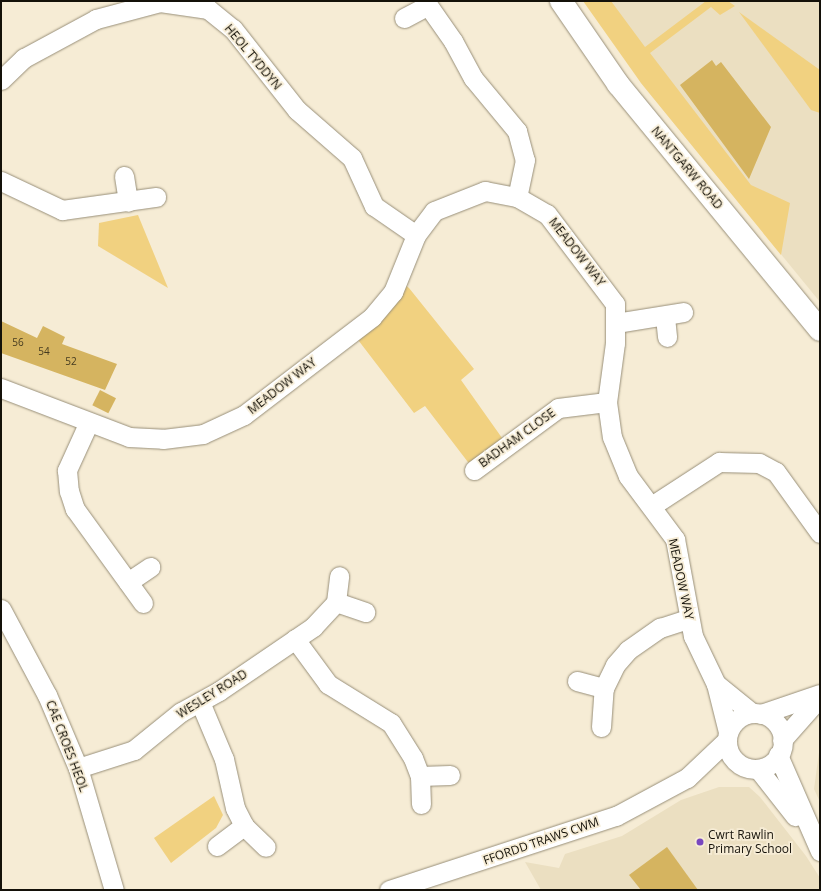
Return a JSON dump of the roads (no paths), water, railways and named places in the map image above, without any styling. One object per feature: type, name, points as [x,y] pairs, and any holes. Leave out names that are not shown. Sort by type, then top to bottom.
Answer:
[{"type":"main road","name":"NANTGARW ROAD","points":[[561,1],[583,38],[622,90],[820,330]]},
{"type":"street","name":"HEOL TYDDYN","points":[[1,80],[24,58],[96,19],[160,2],[186,2],[208,9],[233,29],[297,110],[352,158],[374,206],[416,235]]},
{"type":"street","points":[[404,18],[426,3],[453,41],[473,78],[518,131],[525,160],[517,197]]},
{"type":"street","points":[[124,176],[128,202]]},
{"type":"street","points":[[1,181],[62,210],[156,197]]},
{"type":"street","name":"MEADOW WAY","points":[[1,388],[88,424],[129,437],[163,439],[203,434],[244,415],[372,317],[393,292],[416,235],[434,211],[456,200],[485,191],[517,197],[547,214],[598,278],[615,304],[616,323],[607,402],[612,436],[628,476],[653,505],[675,539],[688,618],[716,684],[728,736]]},
{"type":"street","points":[[616,323],[665,317],[683,312]]},
{"type":"street","points":[[665,317],[667,337]]},
{"type":"street","name":"BADHAM CLOSE","points":[[474,470],[558,408],[607,402]]},
{"type":"street","points":[[88,424],[67,470],[69,491],[75,510],[143,603]]},
{"type":"street","points":[[653,505],[719,462],[759,463],[776,472],[820,534]]},
{"type":"street","points":[[128,582],[150,567]]},
{"type":"street","points":[[339,576],[336,602],[365,612]]},
{"type":"street","name":"WESLEY ROAD","points":[[78,768],[134,750],[181,712],[200,702],[295,639],[336,602]]},
{"type":"street","name":"CAE CROES HEOL","points":[[1,609],[46,695],[78,768],[114,890]]},
{"type":"street","points":[[601,727],[604,688],[615,665],[628,650],[660,628],[688,618]]},
{"type":"street","points":[[295,639],[328,684],[391,723],[404,741],[420,776],[421,804]]},
{"type":"street","points":[[577,682],[604,688]]},
{"type":"street","name":"MEADOW WAY","points":[[716,684],[757,714]]},
{"type":"street","points":[[817,845],[750,767],[732,758],[728,736],[739,718],[820,696]]},
{"type":"street","points":[[750,767],[767,766],[820,696]]},
{"type":"street","points":[[200,702],[219,744],[231,797],[244,826],[266,848]]},
{"type":"street","points":[[757,714],[778,725],[780,747],[817,845]]},
{"type":"street","name":"FFORDD TRAWS CWM","points":[[389,890],[616,816],[687,778],[728,736]]},
{"type":"street","name":"FFORDD TRAWS CWM","points":[[687,778],[750,767]]},
{"type":"street","points":[[420,776],[450,775]]},
{"type":"street","points":[[217,846],[244,826]]},
{"type":"place","name":"Cwrt Rawlin Primary School","points":[[700,842]]}]
